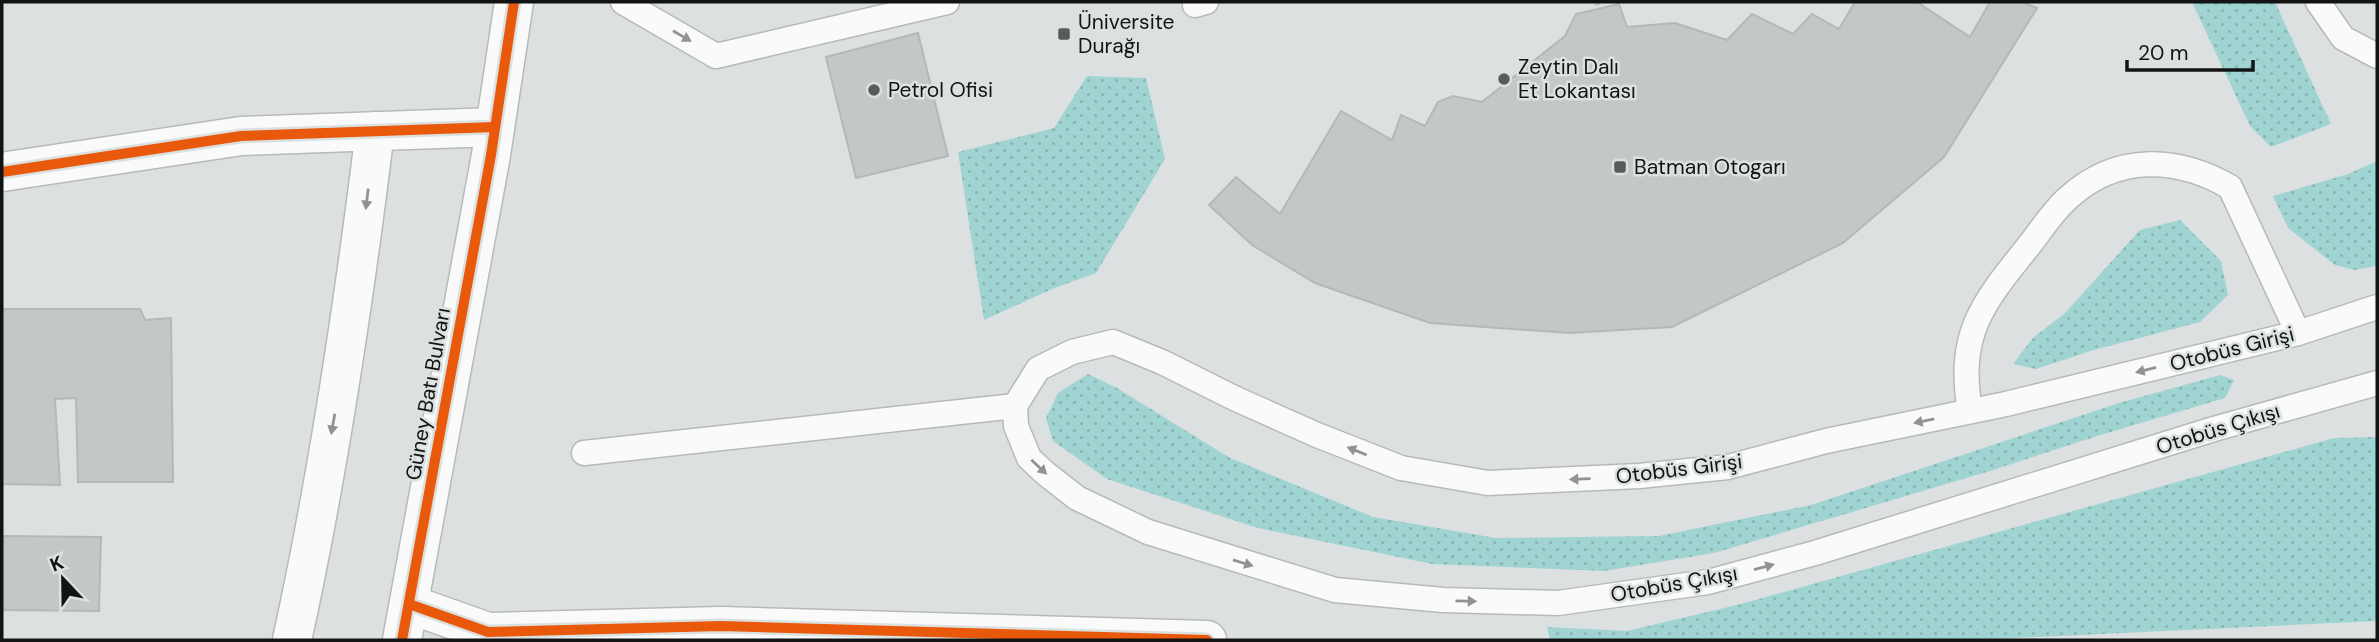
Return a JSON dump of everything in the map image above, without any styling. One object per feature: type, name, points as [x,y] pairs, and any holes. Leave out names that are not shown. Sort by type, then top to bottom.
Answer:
[{"type":"street","name":"Güney Batı Bulvarı","points":[[406,622],[493,141],[514,2]]},
{"type":"street","points":[[2,172],[241,136],[375,131],[493,141]]},
{"type":"street","points":[[292,640],[349,334],[375,131]]},
{"type":"street","points":[[406,622],[488,632],[721,626],[1207,640]]},
{"type":"lane","points":[[623,2],[716,56],[947,2]]},
{"type":"lane","points":[[2318,2],[2343,38],[2377,55]]},
{"type":"lane","points":[[1970,411],[1966,389],[1969,345],[1977,318],[1990,293],[2067,199],[2088,183],[2112,171],[2138,164],[2188,167],[2210,175],[2230,187],[2298,334]]},
{"type":"lane","name":"Otobüs Girişi","points":[[1015,406],[1038,369],[1072,352],[1113,342],[1162,362],[1317,435],[1401,468],[1488,483],[1639,476],[1728,467],[1826,441],[1970,411],[2298,334],[2377,307]]},
{"type":"lane","name":"Otobüs Çıkışı","points":[[1015,406],[1016,426],[1029,458],[1077,498],[1148,531],[1335,590],[1443,600],[1558,603],[1708,582],[1990,500],[2214,429],[2377,383]]},
{"type":"lane","points":[[584,453],[1015,406]]},
{"type":"path","points":[[1597,2],[1598,9]]},
{"type":"shaded area","points":[[2192,2],[2275,2],[2331,124],[2271,147],[2250,126]]},
{"type":"shaded area","points":[[1087,76],[1146,78],[1165,159],[1096,273],[1052,289],[984,320],[958,152],[1054,128]]},
{"type":"shaded area","points":[[2377,161],[2377,266],[2354,270],[2335,265],[2288,228],[2273,196],[2348,174]]},
{"type":"shaded area","points":[[2180,220],[2221,261],[2228,295],[2200,322],[2094,350],[2036,369],[2013,364],[2033,338],[2065,313],[2140,230]]},
{"type":"shaded area","points":[[1088,374],[1117,388],[1230,458],[1373,517],[1496,538],[1659,536],[1811,505],[2119,403],[2220,375],[2234,380],[2225,398],[1990,471],[1714,553],[1604,571],[1432,564],[1258,528],[1107,479],[1053,441],[1046,418],[1058,393]]},
{"type":"shaded area","points":[[2377,437],[2377,621],[1972,640],[1550,640],[1547,627],[1627,631],[1741,604],[2334,438]]},
{"type":"building","name":"Batman Otogarı","points":[[1855,2],[1917,2],[1970,37],[1990,2],[2021,2],[2037,8],[1944,157],[1843,243],[1672,327],[1569,333],[1430,323],[1315,283],[1252,245],[1209,205],[1236,177],[1280,214],[1341,111],[1392,140],[1401,115],[1425,126],[1438,102],[1453,96],[1482,102],[1565,36],[1576,14],[1619,4],[1627,27],[1675,23],[1727,40],[1752,14],[1793,34],[1812,14],[1839,29]]},
{"type":"building","points":[[918,33],[948,156],[856,178],[826,57]]},
{"type":"building","points":[[2,309],[140,309],[145,320],[171,318],[173,482],[78,482],[76,398],[55,399],[60,485],[2,484]]},
{"type":"building","points":[[2,536],[101,537],[99,611],[2,610]]},
{"type":"cycle path","points":[[402,640],[491,155],[514,2]]},
{"type":"cycle path","points":[[2,172],[241,136],[495,127]]},
{"type":"cycle path","points":[[409,604],[488,632],[721,626],[1207,640]]},
{"type":"place","name":"Üniversite Durağı","points":[[1064,34]]},
{"type":"place","name":"Zeytin Dalı Et Lokantası","points":[[1504,79]]},
{"type":"place","name":"Petrol Ofisi","points":[[874,90]]},
{"type":"place","name":"Batman Otogarı","points":[[1620,167]]}]
